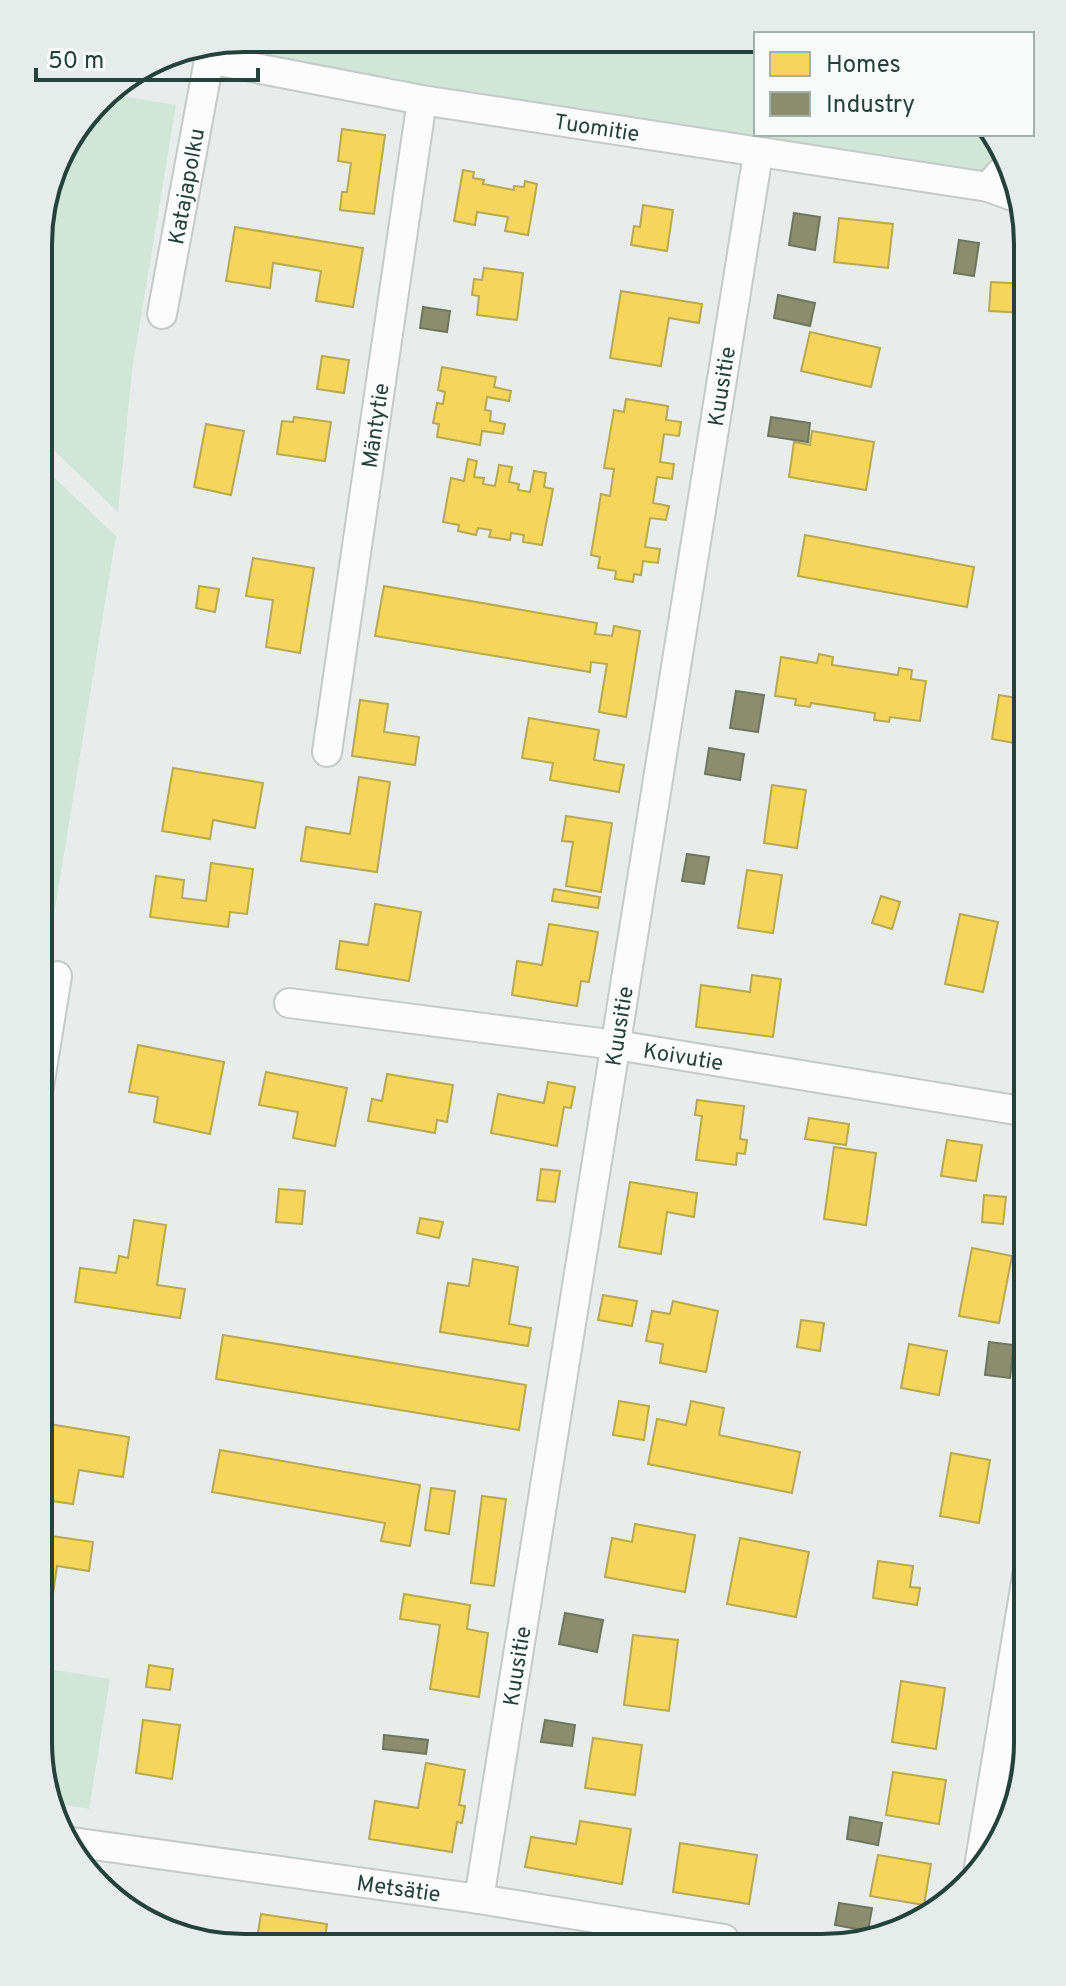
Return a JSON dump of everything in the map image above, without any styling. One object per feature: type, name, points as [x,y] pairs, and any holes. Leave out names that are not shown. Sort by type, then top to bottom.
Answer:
[{"type":"street","name":"Tuomitie","points":[[220,54],[422,100],[988,187],[1007,194]]},
{"type":"street","name":"Katajapolku","points":[[162,314],[210,56]]},
{"type":"street","name":"Mäntytie","points":[[327,752],[422,100]]},
{"type":"street","name":"Kuusitie","points":[[479,1899],[758,154]]},
{"type":"street","points":[[988,187],[1000,174]]},
{"type":"street","points":[[52,1007],[57,976]]},
{"type":"street","name":"Koivutie","points":[[289,1003],[616,1045],[1014,1110]]},
{"type":"street","points":[[986,1841],[1014,1671]]},
{"type":"street","name":"Metsätie","points":[[81,1843],[479,1899],[630,1932],[657,1934]]},
{"type":"green space","points":[[263,52],[754,52],[754,136],[980,136],[1000,172],[994,177],[285,65]]},
{"type":"green space","points":[[123,96],[176,105],[132,371],[118,512],[52,449],[52,244],[62,183],[78,148],[100,118]]},
{"type":"green space","points":[[52,475],[116,536],[52,927]]},
{"type":"green space","points":[[52,1669],[110,1679],[89,1809],[62,1803],[52,1754]]},
{"type":"building: Homes","points":[[342,129],[385,135],[374,214],[340,210],[342,192],[347,192],[351,163],[338,161]]},
{"type":"building: Homes","points":[[463,170],[474,172],[473,178],[484,180],[483,184],[514,190],[514,186],[524,187],[525,181],[537,184],[528,235],[505,231],[508,217],[477,212],[475,225],[454,221]]},
{"type":"building: Homes","points":[[643,205],[673,210],[667,251],[631,245],[634,226],[640,227]]},
{"type":"building: Homes","points":[[839,218],[893,224],[888,268],[834,262]]},
{"type":"building: Homes","points":[[235,227],[363,248],[353,307],[316,301],[321,271],[273,263],[270,288],[226,281]]},
{"type":"building: Homes","points":[[484,268],[523,273],[517,320],[477,315],[479,296],[472,295],[474,279],[482,280]]},
{"type":"building: Homes","points":[[991,282],[1014,283],[1014,312],[989,311]]},
{"type":"building: Homes","points":[[621,291],[702,304],[699,323],[669,318],[661,366],[610,358]]},
{"type":"building: Homes","points":[[810,332],[880,348],[871,387],[801,371]]},
{"type":"building: Homes","points":[[322,356],[349,360],[344,393],[317,389]]},
{"type":"building: Homes","points":[[442,367],[496,377],[494,387],[511,391],[509,401],[487,397],[485,410],[491,411],[490,421],[505,424],[503,434],[482,431],[480,445],[437,437],[439,424],[433,423],[437,403],[443,404],[445,392],[438,390]]},
{"type":"building: Homes","points":[[626,399],[668,406],[666,420],[681,422],[679,436],[664,434],[660,462],[674,464],[672,479],[657,477],[653,503],[669,506],[666,520],[650,518],[645,547],[660,549],[658,563],[643,561],[641,575],[634,574],[633,582],[615,579],[616,571],[598,568],[600,557],[591,555],[601,494],[610,496],[614,469],[604,468],[614,410],[624,412]]},
{"type":"building: Homes","points":[[294,417],[331,422],[325,461],[277,454],[282,421],[293,422]]},
{"type":"building: Homes","points":[[206,424],[244,431],[231,495],[194,487]]},
{"type":"building: Homes","points":[[812,431],[874,442],[866,490],[789,477],[794,442],[810,445]]},
{"type":"building: Homes","points":[[468,459],[477,461],[474,477],[484,478],[483,484],[495,486],[499,465],[512,467],[509,482],[519,484],[518,490],[530,492],[534,471],[546,473],[544,487],[553,489],[542,545],[523,542],[524,535],[511,533],[510,540],[489,537],[491,530],[478,528],[476,535],[458,531],[459,525],[443,522],[451,478],[464,481]]},
{"type":"building: Homes","points":[[805,535],[974,567],[967,607],[798,576]]},
{"type":"building: Homes","points":[[253,558],[314,568],[300,653],[266,647],[273,600],[246,596]]},
{"type":"building: Homes","points":[[199,586],[219,589],[215,612],[196,608]]},
{"type":"building: Homes","points":[[384,586],[597,623],[595,634],[612,636],[614,626],[640,631],[626,717],[599,712],[607,664],[591,662],[590,672],[375,636]]},
{"type":"building: Homes","points":[[819,654],[833,657],[832,665],[898,675],[899,668],[912,670],[911,679],[926,681],[920,721],[890,717],[889,722],[874,720],[875,713],[811,703],[810,707],[795,705],[796,699],[775,696],[781,657],[817,663]]},
{"type":"building: Homes","points":[[999,695],[1014,698],[1014,743],[992,739]]},
{"type":"building: Homes","points":[[360,700],[388,704],[384,732],[419,737],[415,765],[352,756]]},
{"type":"building: Homes","points":[[529,718],[599,730],[594,760],[624,765],[619,792],[550,780],[553,763],[522,758]]},
{"type":"building: Homes","points":[[173,768],[263,783],[255,828],[213,820],[210,839],[162,831]]},
{"type":"building: Homes","points":[[359,777],[390,782],[377,872],[301,861],[306,827],[350,834]]},
{"type":"building: Homes","points":[[772,785],[806,790],[797,848],[764,843]]},
{"type":"building: Homes","points":[[566,816],[612,823],[601,892],[566,886],[573,842],[562,841]]},
{"type":"building: Homes","points":[[211,863],[253,869],[247,914],[230,912],[228,927],[150,917],[156,876],[184,880],[182,898],[206,901]]},
{"type":"building: Homes","points":[[747,870],[782,875],[773,933],[738,928]]},
{"type":"building: Homes","points":[[554,889],[600,897],[598,908],[552,901]]},
{"type":"building: Homes","points":[[881,896],[900,902],[892,929],[872,923]]},
{"type":"building: Homes","points":[[375,904],[421,912],[409,981],[336,969],[340,941],[368,945]]},
{"type":"building: Homes","points":[[960,914],[998,922],[983,992],[945,984]]},
{"type":"building: Homes","points":[[549,924],[598,932],[589,982],[581,981],[577,1006],[512,995],[517,961],[542,965]]},
{"type":"building: Homes","points":[[752,975],[781,979],[773,1037],[696,1027],[701,985],[750,992]]},
{"type":"building: Homes","points":[[138,1045],[224,1062],[210,1134],[154,1122],[158,1097],[129,1092]]},
{"type":"building: Homes","points":[[266,1072],[347,1088],[335,1146],[293,1138],[298,1112],[259,1105]]},
{"type":"building: Homes","points":[[387,1074],[453,1085],[447,1122],[437,1120],[435,1133],[368,1121],[372,1099],[382,1101]]},
{"type":"building: Homes","points":[[548,1082],[575,1087],[571,1108],[564,1107],[557,1146],[491,1133],[498,1094],[544,1103]]},
{"type":"building: Homes","points":[[697,1100],[744,1106],[740,1139],[747,1140],[745,1154],[737,1153],[736,1165],[696,1160],[702,1116],[695,1115]]},
{"type":"building: Homes","points":[[809,1118],[849,1124],[846,1145],[805,1139]]},
{"type":"building: Homes","points":[[947,1140],[982,1145],[976,1181],[941,1176]]},
{"type":"building: Homes","points":[[834,1147],[876,1153],[866,1225],[824,1219]]},
{"type":"building: Homes","points":[[541,1169],[560,1171],[555,1202],[537,1200]]},
{"type":"building: Homes","points":[[630,1182],[697,1193],[694,1217],[667,1212],[661,1254],[619,1247]]},
{"type":"building: Homes","points":[[279,1189],[305,1191],[302,1224],[276,1222]]},
{"type":"building: Homes","points":[[984,1195],[1006,1197],[1003,1224],[982,1222]]},
{"type":"building: Homes","points":[[420,1218],[443,1222],[439,1238],[417,1233]]},
{"type":"building: Homes","points":[[134,1220],[166,1225],[157,1285],[185,1289],[180,1318],[75,1302],[80,1268],[116,1273],[119,1256],[128,1258]]},
{"type":"building: Homes","points":[[972,1248],[1012,1256],[999,1323],[959,1316]]},
{"type":"building: Homes","points":[[473,1259],[518,1267],[509,1324],[531,1328],[528,1346],[440,1332],[448,1283],[469,1286]]},
{"type":"building: Homes","points":[[603,1295],[637,1301],[632,1326],[598,1320]]},
{"type":"building: Homes","points":[[673,1301],[718,1311],[706,1372],[660,1363],[663,1344],[646,1341],[652,1311],[670,1314]]},
{"type":"building: Homes","points":[[801,1320],[824,1323],[820,1351],[797,1347]]},
{"type":"building: Homes","points":[[223,1335],[526,1385],[519,1430],[216,1379]]},
{"type":"building: Homes","points":[[909,1344],[947,1351],[939,1395],[901,1388]]},
{"type":"building: Homes","points":[[619,1401],[649,1406],[644,1440],[613,1435]]},
{"type":"building: Homes","points":[[691,1401],[724,1408],[719,1435],[800,1452],[792,1493],[648,1464],[657,1419],[686,1425]]},
{"type":"building: Homes","points":[[52,1424],[129,1437],[123,1477],[79,1470],[73,1504],[52,1501]]},
{"type":"building: Homes","points":[[220,1450],[420,1485],[410,1546],[381,1541],[385,1523],[212,1492]]},
{"type":"building: Homes","points":[[951,1453],[990,1460],[979,1523],[940,1516]]},
{"type":"building: Homes","points":[[431,1488],[455,1491],[449,1534],[425,1530]]},
{"type":"building: Homes","points":[[482,1496],[506,1499],[494,1586],[471,1583]]},
{"type":"building: Homes","points":[[635,1524],[695,1535],[685,1592],[605,1577],[612,1538],[632,1542]]},
{"type":"building: Homes","points":[[52,1536],[93,1542],[89,1571],[57,1566],[52,1601]]},
{"type":"building: Homes","points":[[740,1538],[809,1552],[796,1617],[727,1604]]},
{"type":"building: Homes","points":[[878,1561],[913,1566],[910,1587],[920,1588],[917,1605],[873,1598]]},
{"type":"building: Homes","points":[[404,1594],[470,1605],[467,1629],[488,1633],[479,1697],[430,1689],[440,1625],[400,1619]]},
{"type":"building: Homes","points":[[633,1635],[678,1640],[669,1711],[624,1705]]},
{"type":"building: Homes","points":[[149,1665],[173,1669],[170,1690],[146,1687]]},
{"type":"building: Homes","points":[[901,1681],[945,1688],[936,1749],[892,1742]]},
{"type":"building: Homes","points":[[143,1720],[180,1725],[172,1779],[136,1773]]},
{"type":"building: Homes","points":[[593,1738],[642,1745],[635,1795],[585,1788]]},
{"type":"building: Homes","points":[[426,1763],[465,1770],[459,1805],[465,1806],[462,1823],[457,1822],[452,1852],[369,1839],[375,1801],[418,1808]]},
{"type":"building: Homes","points":[[893,1772],[946,1780],[939,1824],[886,1815]]},
{"type":"building: Homes","points":[[580,1821],[631,1829],[622,1884],[525,1867],[531,1837],[576,1844]]},
{"type":"building: Homes","points":[[680,1843],[757,1855],[749,1904],[673,1892]]},
{"type":"building: Homes","points":[[878,1855],[931,1864],[923,1905],[870,1896]]},
{"type":"building: Homes","points":[[261,1914],[327,1924],[326,1934],[258,1934]]},
{"type":"building: Industry","points":[[794,213],[820,217],[815,250],[789,245]]},
{"type":"building: Industry","points":[[959,240],[979,243],[974,276],[954,273]]},
{"type":"building: Industry","points":[[778,295],[815,303],[810,326],[774,318]]},
{"type":"building: Industry","points":[[423,307],[450,311],[447,332],[420,328]]},
{"type":"building: Industry","points":[[771,417],[810,423],[808,442],[768,436]]},
{"type":"building: Industry","points":[[736,691],[764,695],[758,732],[730,728]]},
{"type":"building: Industry","points":[[709,748],[744,754],[740,780],[705,774]]},
{"type":"building: Industry","points":[[687,854],[709,857],[704,884],[682,881]]},
{"type":"building: Industry","points":[[989,1342],[1014,1345],[1010,1378],[985,1375]]},
{"type":"building: Industry","points":[[565,1613],[603,1620],[597,1652],[559,1644]]},
{"type":"building: Industry","points":[[545,1720],[575,1725],[572,1746],[541,1742]]},
{"type":"building: Industry","points":[[384,1735],[428,1740],[426,1754],[383,1749]]},
{"type":"building: Industry","points":[[850,1817],[882,1823],[878,1845],[847,1839]]},
{"type":"building: Industry","points":[[839,1903],[872,1908],[869,1928],[860,1930],[835,1925]]}]
